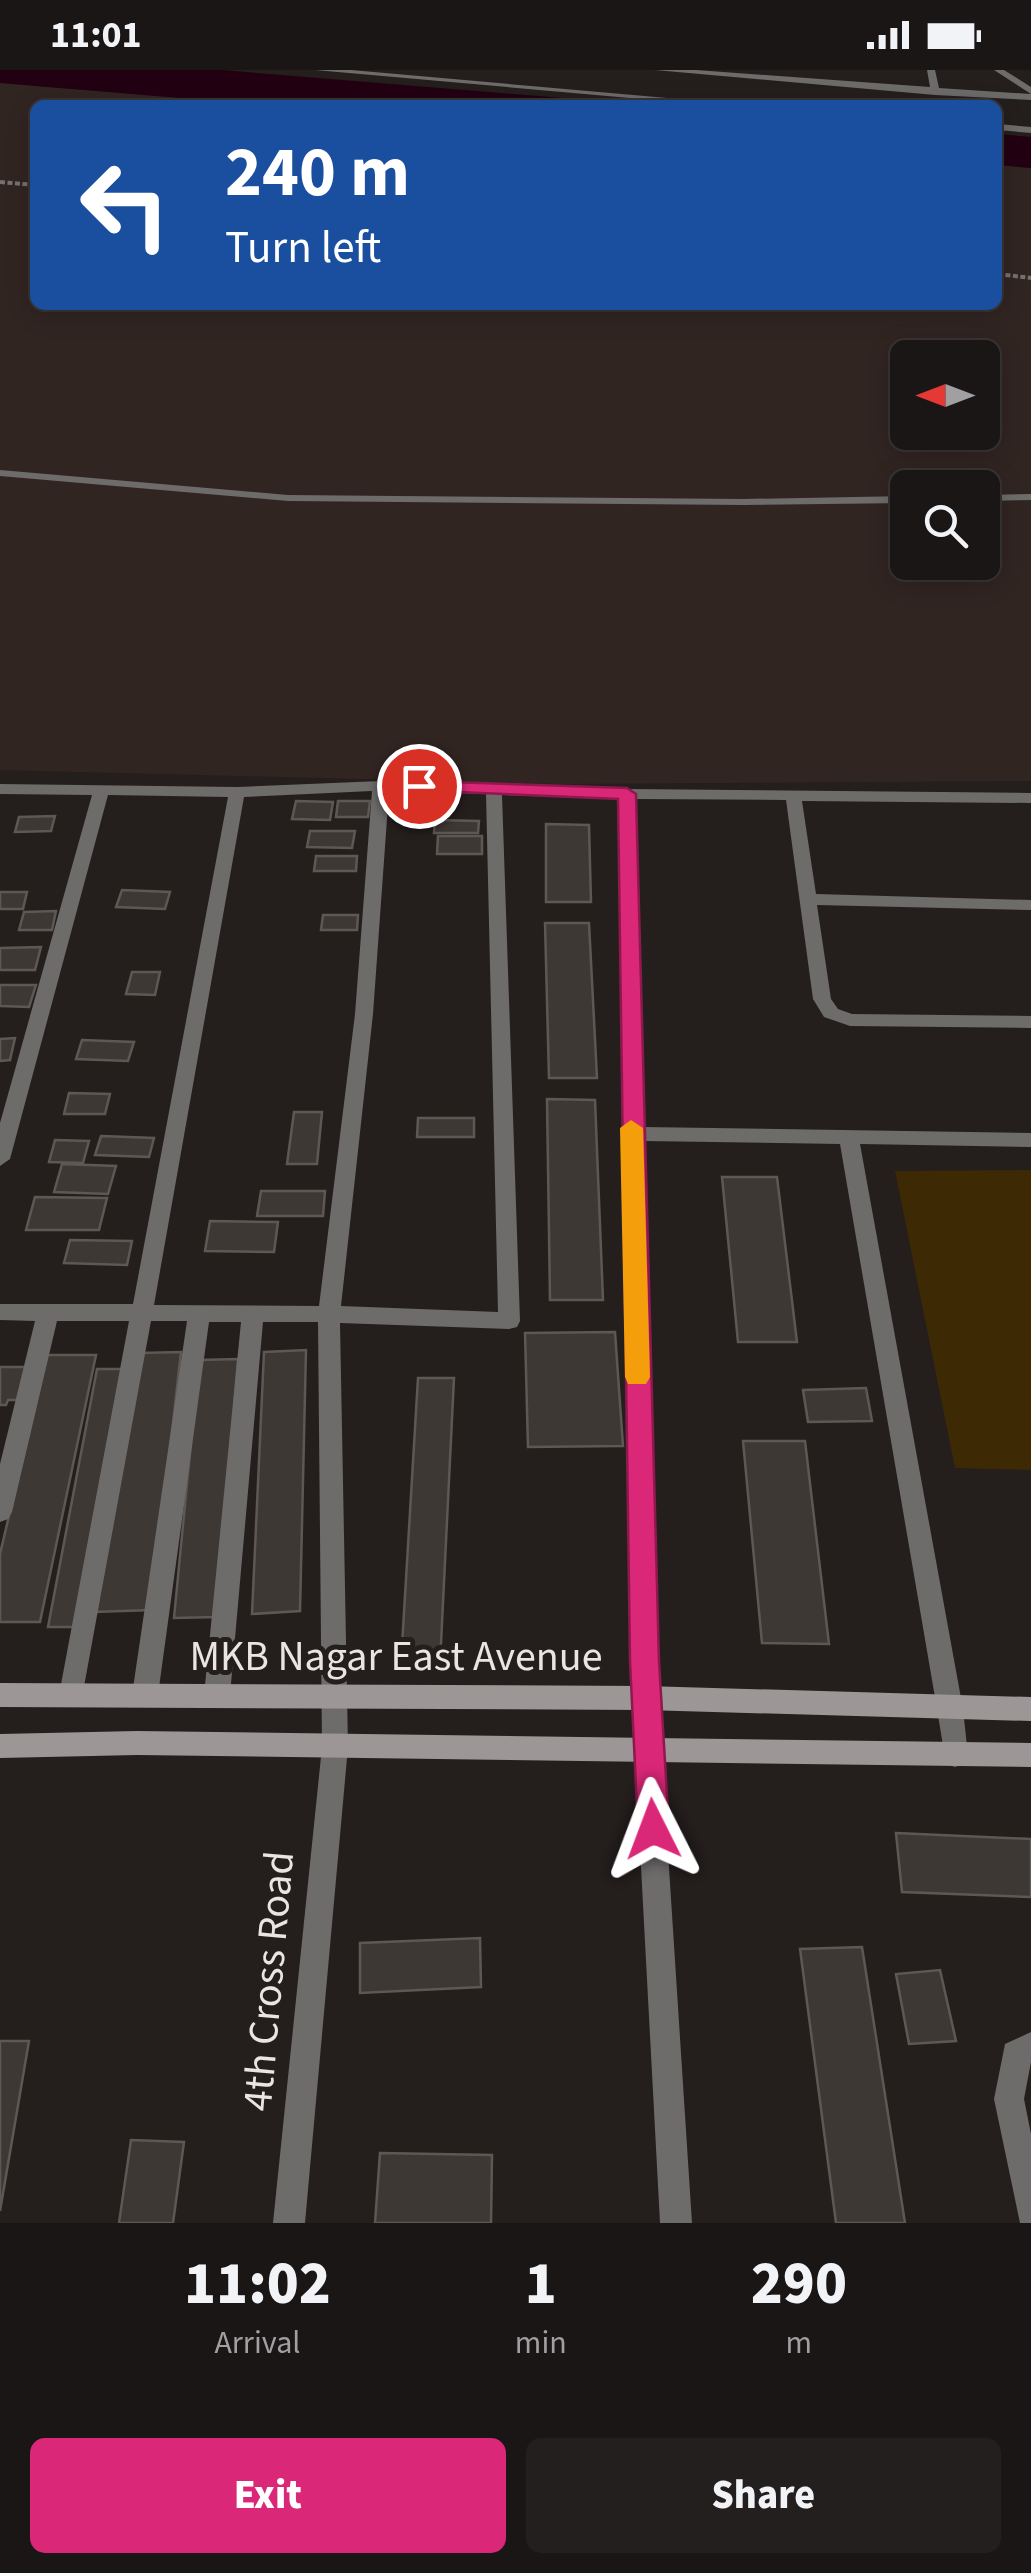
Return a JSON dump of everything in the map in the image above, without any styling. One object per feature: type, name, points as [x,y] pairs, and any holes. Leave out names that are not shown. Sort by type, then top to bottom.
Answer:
[{"type":"main road","name":"MKB Nagar East Avenue","points":[[0,1695],[645,1698],[1031,1709]]},
{"type":"main road","points":[[0,1746],[137,1743],[1031,1756]]},
{"type":"street","points":[[319,70],[685,100]]},
{"type":"street","points":[[658,70],[935,92],[1029,90]]},
{"type":"street","points":[[792,82],[796,70]]},
{"type":"street","points":[[864,88],[868,70]]},
{"type":"street","points":[[932,70],[935,92]]},
{"type":"street","points":[[1002,72],[1029,90]]},
{"type":"street","points":[[1002,72],[1031,76]]},
{"type":"street","points":[[1002,128],[1031,130]]},
{"type":"street","points":[[0,789],[237,792],[381,786],[627,794],[1031,798]]},
{"type":"street","name":"4th Cross Road","points":[[289,2223],[334,1748],[329,1314],[364,1014],[381,786]]},
{"type":"street","points":[[0,1312],[329,1314],[509,1321],[494,788]]},
{"type":"street","points":[[0,1159],[101,791]]},
{"type":"street","points":[[72,1695],[237,792]]},
{"type":"street","points":[[627,794],[645,1698],[676,2223]]},
{"type":"street","points":[[793,795],[822,999],[831,1013],[850,1020],[1031,1022]]},
{"type":"street","points":[[808,898],[1031,905]]},
{"type":"street","points":[[632,1134],[1031,1140]]},
{"type":"street","points":[[849,1137],[950,1709],[955,1756]]},
{"type":"street","points":[[0,1512],[48,1313]]},
{"type":"street","points":[[145,1696],[199,1313]]},
{"type":"street","points":[[217,1696],[253,1314]]},
{"type":"street","points":[[1031,2047],[1015,2054],[1009,2099],[1031,2212]]},
{"type":"lane","points":[[0,473],[288,498],[890,499]]},
{"type":"lane","points":[[1000,498],[1031,497]]},
{"type":"path","points":[[0,182],[30,185]]},
{"type":"path","points":[[1002,274],[1031,278]]},
{"type":"shaded area","points":[[0,70],[222,70],[587,100],[206,100],[0,83]]},
{"type":"shaded area","points":[[0,83],[206,100],[30,100],[30,310],[1002,310],[1002,165],[1031,168],[1031,781],[559,784],[0,770]]},
{"type":"shaded area","points":[[1002,134],[1031,137],[1031,168],[1002,165]]},
{"type":"shaded area","points":[[1031,1170],[1031,1470],[955,1468],[895,1171]]},
{"type":"building","points":[[296,801],[333,802],[330,820],[292,819]]},
{"type":"building","points":[[338,801],[370,801],[368,817],[336,817]]},
{"type":"building","points":[[55,816],[51,831],[15,832],[19,817]]},
{"type":"building","points":[[435,820],[479,821],[478,833],[434,833]]},
{"type":"building","points":[[546,824],[589,825],[591,902],[546,902]]},
{"type":"building","points":[[310,831],[355,831],[352,848],[307,847]]},
{"type":"building","points":[[438,836],[482,836],[482,854],[437,854]]},
{"type":"building","points":[[316,856],[357,856],[356,871],[314,871]]},
{"type":"building","points":[[122,890],[170,892],[165,909],[116,907]]},
{"type":"building","points":[[0,892],[27,892],[23,909],[0,909]]},
{"type":"building","points":[[56,911],[52,930],[19,930],[24,912]]},
{"type":"building","points":[[323,915],[358,915],[357,930],[321,930]]},
{"type":"building","points":[[545,923],[589,923],[597,1078],[549,1078]]},
{"type":"building","points":[[41,947],[35,970],[0,970],[0,948]]},
{"type":"building","points":[[132,972],[160,972],[155,995],[126,994]]},
{"type":"building","points":[[0,985],[36,985],[29,1007],[0,1006]]},
{"type":"building","points":[[15,1038],[10,1060],[0,1061],[0,1039]]},
{"type":"building","points":[[82,1040],[134,1042],[128,1061],[76,1059]]},
{"type":"building","points":[[69,1093],[110,1094],[105,1114],[64,1114]]},
{"type":"building","points":[[547,1099],[595,1100],[603,1300],[550,1300]]},
{"type":"building","points":[[294,1112],[322,1112],[317,1164],[287,1164]]},
{"type":"building","points":[[418,1118],[474,1118],[474,1137],[417,1137]]},
{"type":"building","points":[[101,1136],[154,1138],[149,1157],[95,1155]]},
{"type":"building","points":[[55,1140],[89,1141],[83,1163],[49,1162]]},
{"type":"building","points":[[62,1164],[116,1166],[108,1194],[54,1192]]},
{"type":"building","points":[[722,1177],[777,1177],[797,1342],[738,1342]]},
{"type":"building","points":[[261,1191],[325,1191],[323,1216],[257,1216]]},
{"type":"building","points":[[35,1197],[107,1198],[99,1230],[26,1230]]},
{"type":"building","points":[[210,1221],[278,1222],[274,1252],[205,1251]]},
{"type":"building","points":[[70,1240],[132,1241],[127,1265],[64,1263]]},
{"type":"building","points":[[615,1332],[623,1446],[528,1447],[525,1333]]},
{"type":"building","points":[[306,1350],[300,1611],[252,1614],[264,1352]]},
{"type":"building","points":[[181,1352],[152,1610],[94,1612],[141,1353]]},
{"type":"building","points":[[47,1355],[96,1355],[40,1622],[0,1622],[0,1554]]},
{"type":"building","points":[[238,1359],[217,1617],[174,1618],[199,1360]]},
{"type":"building","points":[[0,1367],[27,1367],[19,1400],[8,1400],[6,1405],[0,1405]]},
{"type":"building","points":[[97,1369],[129,1369],[84,1627],[48,1627]]},
{"type":"building","points":[[418,1378],[454,1378],[440,1664],[401,1663]]},
{"type":"building","points":[[866,1388],[872,1421],[808,1422],[803,1390]]},
{"type":"building","points":[[743,1441],[805,1441],[829,1644],[762,1643]]},
{"type":"building","points":[[896,1833],[1031,1839],[1031,1897],[902,1892]]},
{"type":"building","points":[[480,1938],[481,1987],[360,1993],[360,1943]]},
{"type":"building","points":[[862,1947],[905,2223],[836,2223],[800,1949]]},
{"type":"building","points":[[940,1970],[956,2041],[909,2044],[896,1974]]},
{"type":"building","points":[[0,2041],[29,2041],[0,2211]]},
{"type":"building","points":[[131,2140],[184,2142],[173,2223],[119,2223]]},
{"type":"building","points":[[380,2153],[492,2155],[491,2223],[375,2223]]},
{"type":"slow traffic","points":[[631,1128],[637,1377]]},
{"type":"route","points":[[419,786],[627,794],[644,1661],[653,1829]]}]
